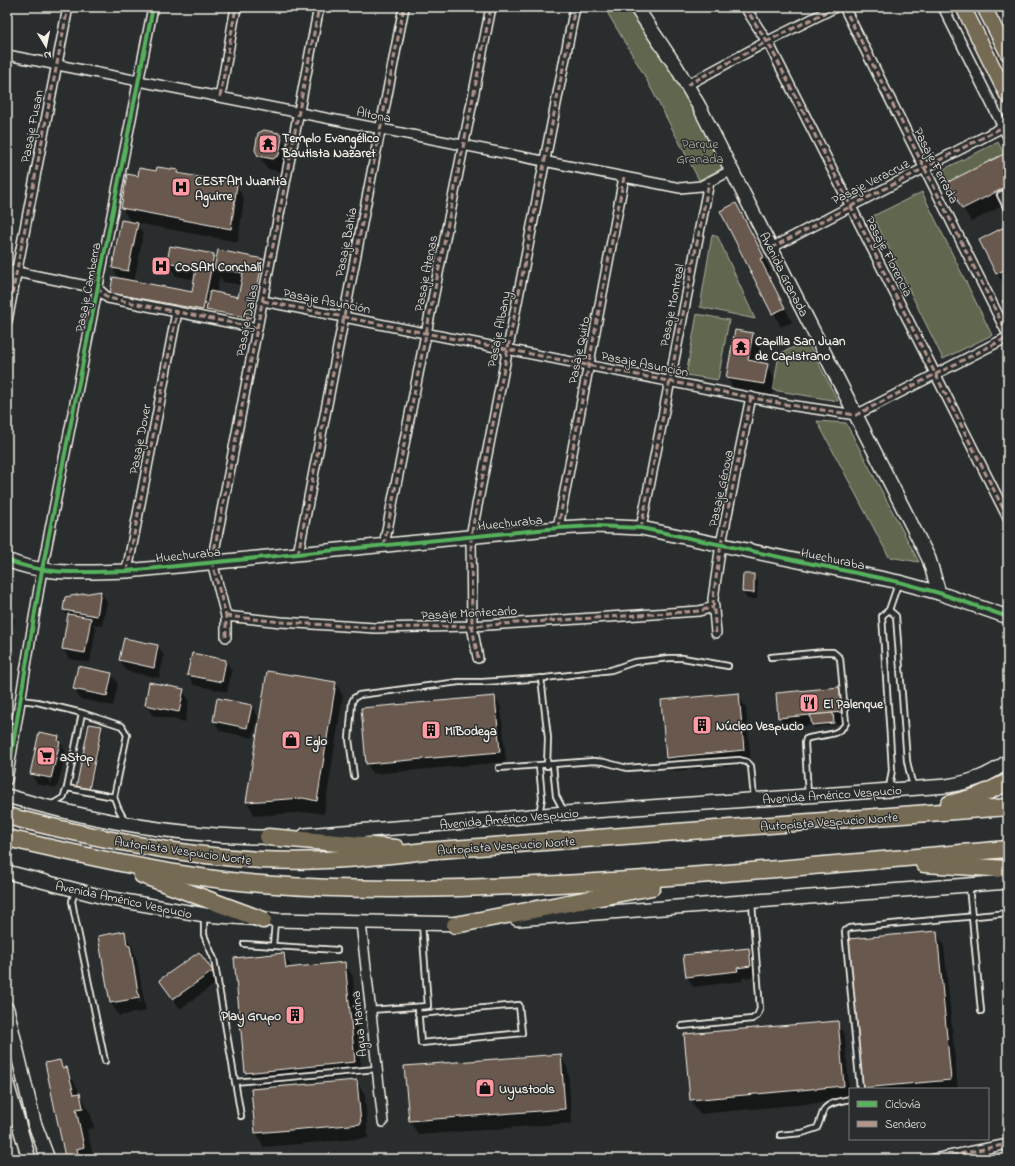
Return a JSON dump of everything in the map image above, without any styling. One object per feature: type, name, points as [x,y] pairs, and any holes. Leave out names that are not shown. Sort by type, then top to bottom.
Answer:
[{"type":"highway","points":[[911,815],[978,796],[1008,782]]},
{"type":"highway","name":"Autopista Vespucio Norte","points":[[7,816],[70,832],[132,844],[260,860],[341,860],[425,851],[1008,807]]},
{"type":"highway","points":[[268,837],[425,851]]},
{"type":"highway","name":"Autopista Vespucio Norte","points":[[7,838],[105,861],[196,876],[258,884],[399,890],[515,886],[725,873],[1008,849]]},
{"type":"highway","points":[[105,861],[269,920]]},
{"type":"highway","points":[[870,861],[1008,869]]},
{"type":"highway","points":[[455,925],[725,873]]},
{"type":"main road","name":"Avenida Granada","points":[[636,7],[687,85],[732,170],[929,559],[939,593]]},
{"type":"main road","points":[[963,7],[1008,97]]},
{"type":"main road","points":[[984,7],[1008,54]]},
{"type":"main road","name":"Huechuraba","points":[[7,560],[42,570],[65,573],[127,571],[558,528],[595,526],[641,528],[899,582],[939,593],[1008,617]]},
{"type":"main road","name":"Avenida Américo Vespucio","points":[[7,796],[66,813],[128,825],[188,833],[268,837],[433,825],[565,813],[947,786],[979,779],[992,773],[1008,761]]},
{"type":"main road","name":"Avenida Américo Vespucio","points":[[7,872],[140,905],[205,915],[269,920],[455,925],[1008,882]]},
{"type":"main road","points":[[7,1009],[34,1122],[48,1159]]},
{"type":"main road","points":[[7,1084],[29,1159]]},
{"type":"street","name":"Pasaje Fusan","points":[[7,321],[68,7]]},
{"type":"street","name":"Pasaje Camberra","points":[[7,780],[42,570],[153,7]]},
{"type":"street","points":[[220,97],[236,7]]},
{"type":"street","name":"Pasaje Dallas","points":[[226,637],[226,616],[212,562],[319,7]]},
{"type":"street","name":"Pasaje Bahía","points":[[298,554],[404,7]]},
{"type":"street","name":"Pasaje Atenas","points":[[384,545],[491,7]]},
{"type":"street","name":"Pasaje Albany","points":[[478,658],[472,626],[471,536],[575,7]]},
{"type":"street","name":"Pasaje Florencia","points":[[745,7],[768,41],[1008,518]]},
{"type":"street","points":[[687,85],[768,41],[836,7]]},
{"type":"street","name":"Pasaje Ferrada","points":[[844,7],[1008,336]]},
{"type":"street","points":[[943,7],[1008,136]]},
{"type":"street","name":"Altona","points":[[7,55],[680,188],[694,188],[732,170]]},
{"type":"street","name":"Pasaje Veracruz","points":[[771,248],[1003,127]]},
{"type":"street","name":"Pasaje Quito","points":[[558,528],[624,177]]},
{"type":"street","name":"Pasaje Montreal","points":[[641,528],[709,182]]},
{"type":"street","points":[[7,270],[97,288],[108,298],[257,328]]},
{"type":"street","name":"Pasaje Asunción","points":[[263,301],[796,406],[856,415]]},
{"type":"street","name":"Pasaje Dover","points":[[127,571],[177,312]]},
{"type":"street","points":[[856,415],[1008,336]]},
{"type":"street","name":"Pasaje Génova","points":[[716,633],[714,607],[721,544],[751,397]]},
{"type":"street","name":"Pasaje Montecarlo","points":[[226,616],[281,622],[375,628],[472,626],[699,611],[714,607]]},
{"type":"street","name":"Agua Marina","points":[[361,923],[382,1122]]},
{"type":"street","points":[[934,1159],[1008,1144]]},
{"type":"lane","points":[[1008,191],[1000,195],[1008,211]]},
{"type":"lane","points":[[888,790],[892,770],[882,616],[890,610],[899,582]]},
{"type":"lane","points":[[890,610],[896,616],[907,761],[911,779],[915,788]]},
{"type":"lane","points":[[771,657],[833,652],[840,658],[846,723],[840,731],[806,739],[808,795]]},
{"type":"lane","points":[[354,776],[349,739],[352,702],[354,698],[359,695],[459,682],[542,678],[611,670],[634,662],[670,658],[683,658],[728,666]]},
{"type":"lane","points":[[542,678],[548,738],[547,766]]},
{"type":"lane","points":[[20,700],[38,702],[82,713],[122,726],[127,735],[114,797],[120,813],[128,825]]},
{"type":"lane","points":[[46,807],[63,798],[67,788],[82,713]]},
{"type":"lane","points":[[499,768],[604,762],[627,768],[739,760],[751,766],[754,799]]},
{"type":"lane","points":[[553,765],[556,796],[565,813]]},
{"type":"lane","points":[[539,766],[542,798],[539,815]]},
{"type":"lane","points":[[67,788],[114,797]]},
{"type":"lane","points":[[968,885],[981,1012]]},
{"type":"lane","points":[[76,890],[72,901],[105,1061]]},
{"type":"lane","points":[[682,1026],[752,1019],[757,1016],[760,1009],[752,901]]},
{"type":"lane","points":[[860,1088],[846,931],[850,928],[1008,913]]},
{"type":"lane","points":[[205,915],[204,935],[214,959],[241,1116]]},
{"type":"lane","points":[[269,920],[273,946]]},
{"type":"lane","points":[[370,1010],[428,1006],[422,924]]},
{"type":"lane","points":[[244,944],[337,950]]},
{"type":"lane","points":[[418,1007],[418,1014],[421,1043],[522,1033],[519,1005],[418,1014]]},
{"type":"lane","points":[[235,1082],[376,1069]]},
{"type":"lane","points":[[780,1135],[802,1133],[817,1128],[823,1118],[824,1110],[829,1105],[849,1099]]},
{"type":"green space","name":"Parque Granada","points":[[604,7],[630,7],[682,87],[725,167],[699,180],[643,73]]},
{"type":"green space","points":[[998,142],[1004,154],[948,182],[942,170]]},
{"type":"green space","points":[[922,192],[992,335],[943,359],[873,216]]},
{"type":"green space","points":[[712,235],[718,237],[755,319],[700,307]]},
{"type":"green space","points":[[697,314],[729,320],[718,380],[686,375]]},
{"type":"green space","points":[[807,341],[838,401],[773,390],[779,354]]},
{"type":"green space","points":[[817,421],[846,423],[919,562],[889,557]]},
{"type":"building","name":"Templo Evangélico Bautista Nazaret","points":[[264,130],[279,133],[282,138],[279,155],[273,159],[258,156],[255,150],[258,133]]},
{"type":"building","points":[[1004,154],[1008,162],[1008,186],[962,209],[948,182]]},
{"type":"building","points":[[157,167],[178,170],[177,173],[237,184],[231,229],[121,208],[127,174],[138,176],[139,168],[156,171]]},
{"type":"building","points":[[736,203],[764,257],[760,259],[785,308],[772,314],[720,211]]},
{"type":"building","points":[[121,220],[138,223],[128,271],[112,268]]},
{"type":"building","points":[[1008,225],[1008,268],[996,274],[979,240]]},
{"type":"building","points":[[170,246],[214,254],[203,310],[110,293],[113,277],[192,292],[196,268],[167,262]]},
{"type":"building","points":[[218,250],[263,259],[251,318],[206,310],[210,291],[238,297],[243,273],[214,268]]},
{"type":"building","points":[[1008,298],[1008,313],[1002,301]]},
{"type":"building","name":"Capilla San Juan de Capistrano","points":[[735,330],[753,333],[748,360],[768,364],[764,384],[726,378]]},
{"type":"building","points":[[743,574],[754,574],[754,593],[742,592]]},
{"type":"building","points":[[101,591],[97,616],[63,610],[65,597]]},
{"type":"building","points":[[7,608],[10,609],[7,623]]},
{"type":"building","points":[[68,614],[91,618],[85,653],[62,649]]},
{"type":"building","points":[[124,638],[158,645],[154,668],[119,660]]},
{"type":"building","points":[[192,653],[226,660],[222,682],[187,675]]},
{"type":"building","points":[[78,666],[112,673],[107,696],[73,689]]},
{"type":"building","name":"Eglo","points":[[267,671],[336,682],[317,801],[303,798],[246,802]]},
{"type":"building","points":[[149,682],[184,689],[179,712],[145,705]]},
{"type":"building","name":"El Palenque","points":[[840,687],[843,712],[778,718],[776,693]]},
{"type":"building","name":"Núcleo Vespucio","points":[[739,693],[744,750],[666,758],[661,700]]},
{"type":"building","name":"MiBodega","points":[[495,696],[500,752],[366,764],[361,708]]},
{"type":"building","points":[[217,698],[252,705],[247,728],[213,721]]},
{"type":"building","points":[[833,713],[834,723],[812,725],[810,715]]},
{"type":"building","points":[[89,724],[102,726],[89,790],[76,788]]},
{"type":"building","name":"aStop","points":[[39,732],[59,736],[58,741],[60,742],[51,778],[30,774]]},
{"type":"building","points":[[125,931],[127,945],[130,946],[139,998],[110,1003],[98,936]]},
{"type":"building","points":[[937,931],[951,1080],[862,1088],[848,939]]},
{"type":"building","points":[[749,948],[751,966],[737,968],[738,971],[686,977],[683,955]]},
{"type":"building","points":[[199,952],[213,971],[173,999],[159,980]]},
{"type":"building","name":"Play Grupo","points":[[284,953],[286,968],[345,962],[355,1062],[245,1073],[234,958]]},
{"type":"building","points":[[838,1021],[844,1086],[690,1100],[684,1034]]},
{"type":"building","name":"Uyustools","points":[[561,1054],[565,1109],[409,1121],[404,1066]]},
{"type":"building","points":[[60,1060],[62,1068],[67,1067],[74,1094],[80,1093],[83,1108],[76,1109],[84,1147],[77,1149],[79,1157],[73,1159],[72,1155],[65,1157],[45,1063]]},
{"type":"building","points":[[357,1080],[361,1124],[255,1133],[251,1089]]},
{"type":"marked path","points":[[7,321],[68,7]]},
{"type":"marked path","points":[[220,97],[236,7]]},
{"type":"marked path","points":[[226,637],[226,616],[212,562],[319,7]]},
{"type":"marked path","points":[[298,554],[404,7]]},
{"type":"marked path","points":[[384,545],[491,7]]},
{"type":"marked path","points":[[478,658],[472,626],[471,536],[575,7]]},
{"type":"marked path","points":[[745,7],[771,48],[1008,518]]},
{"type":"marked path","points":[[687,85],[768,41],[836,7]]},
{"type":"marked path","points":[[844,7],[1008,335]]},
{"type":"marked path","points":[[771,248],[1003,127]]},
{"type":"marked path","points":[[558,528],[624,177]]},
{"type":"marked path","points":[[641,528],[709,182]]},
{"type":"marked path","points":[[97,288],[108,298],[257,328]]},
{"type":"marked path","points":[[263,301],[789,405],[856,415],[1008,337]]},
{"type":"marked path","points":[[127,571],[177,312]]},
{"type":"marked path","points":[[716,633],[713,599],[721,544],[751,397]]},
{"type":"marked path","points":[[226,616],[281,622],[375,628],[472,626],[699,611],[714,607]]},
{"type":"marked path","points":[[934,1159],[1008,1144]]},
{"type":"cycle path","points":[[7,780],[42,570],[153,7]]},
{"type":"cycle path","points":[[7,560],[36,569],[51,571],[127,571],[558,528],[595,526],[641,528],[899,582],[939,593],[1008,617]]},
{"type":"place","name":"Templo Evangélico Bautista Nazaret","points":[[268,144]]},
{"type":"place","name":"CESFAM Juanita Aguirre","points":[[181,187]]},
{"type":"place","name":"COSAM Conchalí","points":[[161,266]]},
{"type":"place","name":"Capilla San Juan de Capistrano","points":[[741,347]]},
{"type":"place","name":"El Palenque","points":[[809,703]]},
{"type":"place","name":"Núcleo Vespucio","points":[[702,725]]},
{"type":"place","name":"MiBodega","points":[[431,730]]},
{"type":"place","name":"Eglo","points":[[291,740]]},
{"type":"place","name":"aStop","points":[[46,756]]},
{"type":"place","name":"Play Grupo","points":[[295,1015]]},
{"type":"place","name":"Uyustools","points":[[485,1088]]}]
